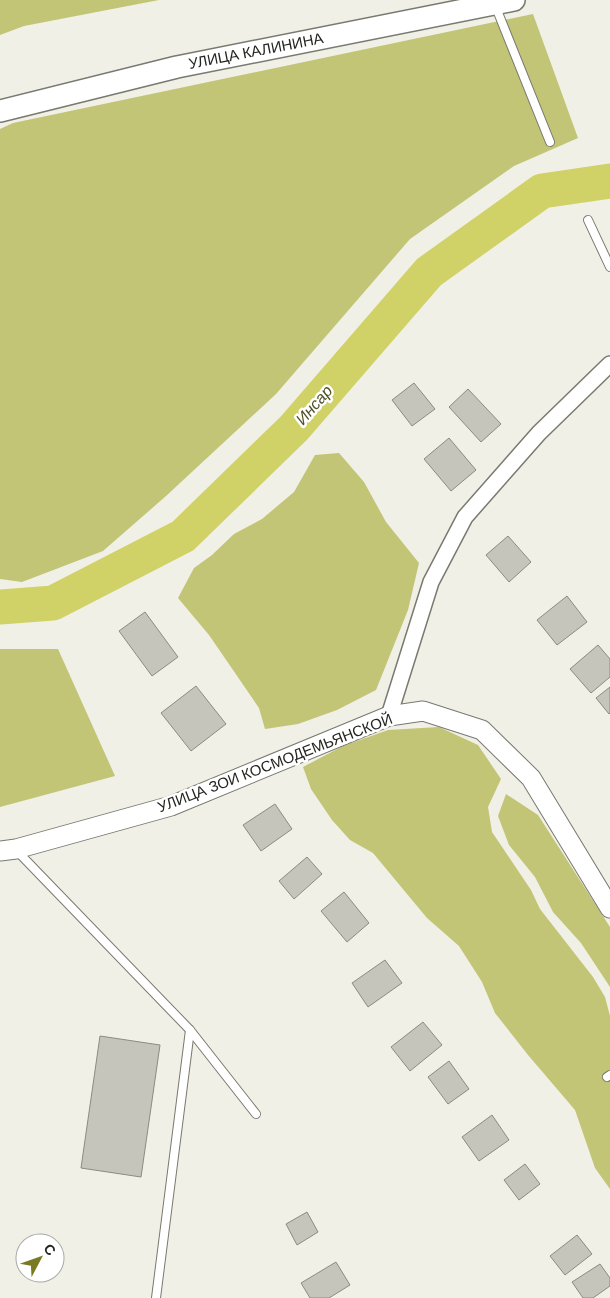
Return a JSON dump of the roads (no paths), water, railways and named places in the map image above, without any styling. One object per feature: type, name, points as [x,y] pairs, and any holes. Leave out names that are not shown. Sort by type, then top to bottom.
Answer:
[{"type":"main road","name":"УЛИЦА КАЛИНИНА","points":[[0,111],[177,67],[445,10],[505,2]]},
{"type":"street","points":[[389,716],[431,582],[465,517],[539,433],[610,364]]},
{"type":"street","name":"УЛИЦА ЗОИ КОСМОДЕМЬЯНСКОЙ","points":[[8,850],[171,806],[389,716],[423,711],[482,730],[531,778],[610,908]]},
{"type":"lane","points":[[505,2],[550,142]]},
{"type":"lane","points":[[588,220],[610,267]]},
{"type":"lane","points":[[8,850],[190,1030],[256,1114]]},
{"type":"lane","points":[[156,1298],[190,1030]]},
{"type":"waterway","name":"Инсар","points":[[0,607],[53,603],[183,536],[294,428],[429,272],[542,191],[610,181]]}]
